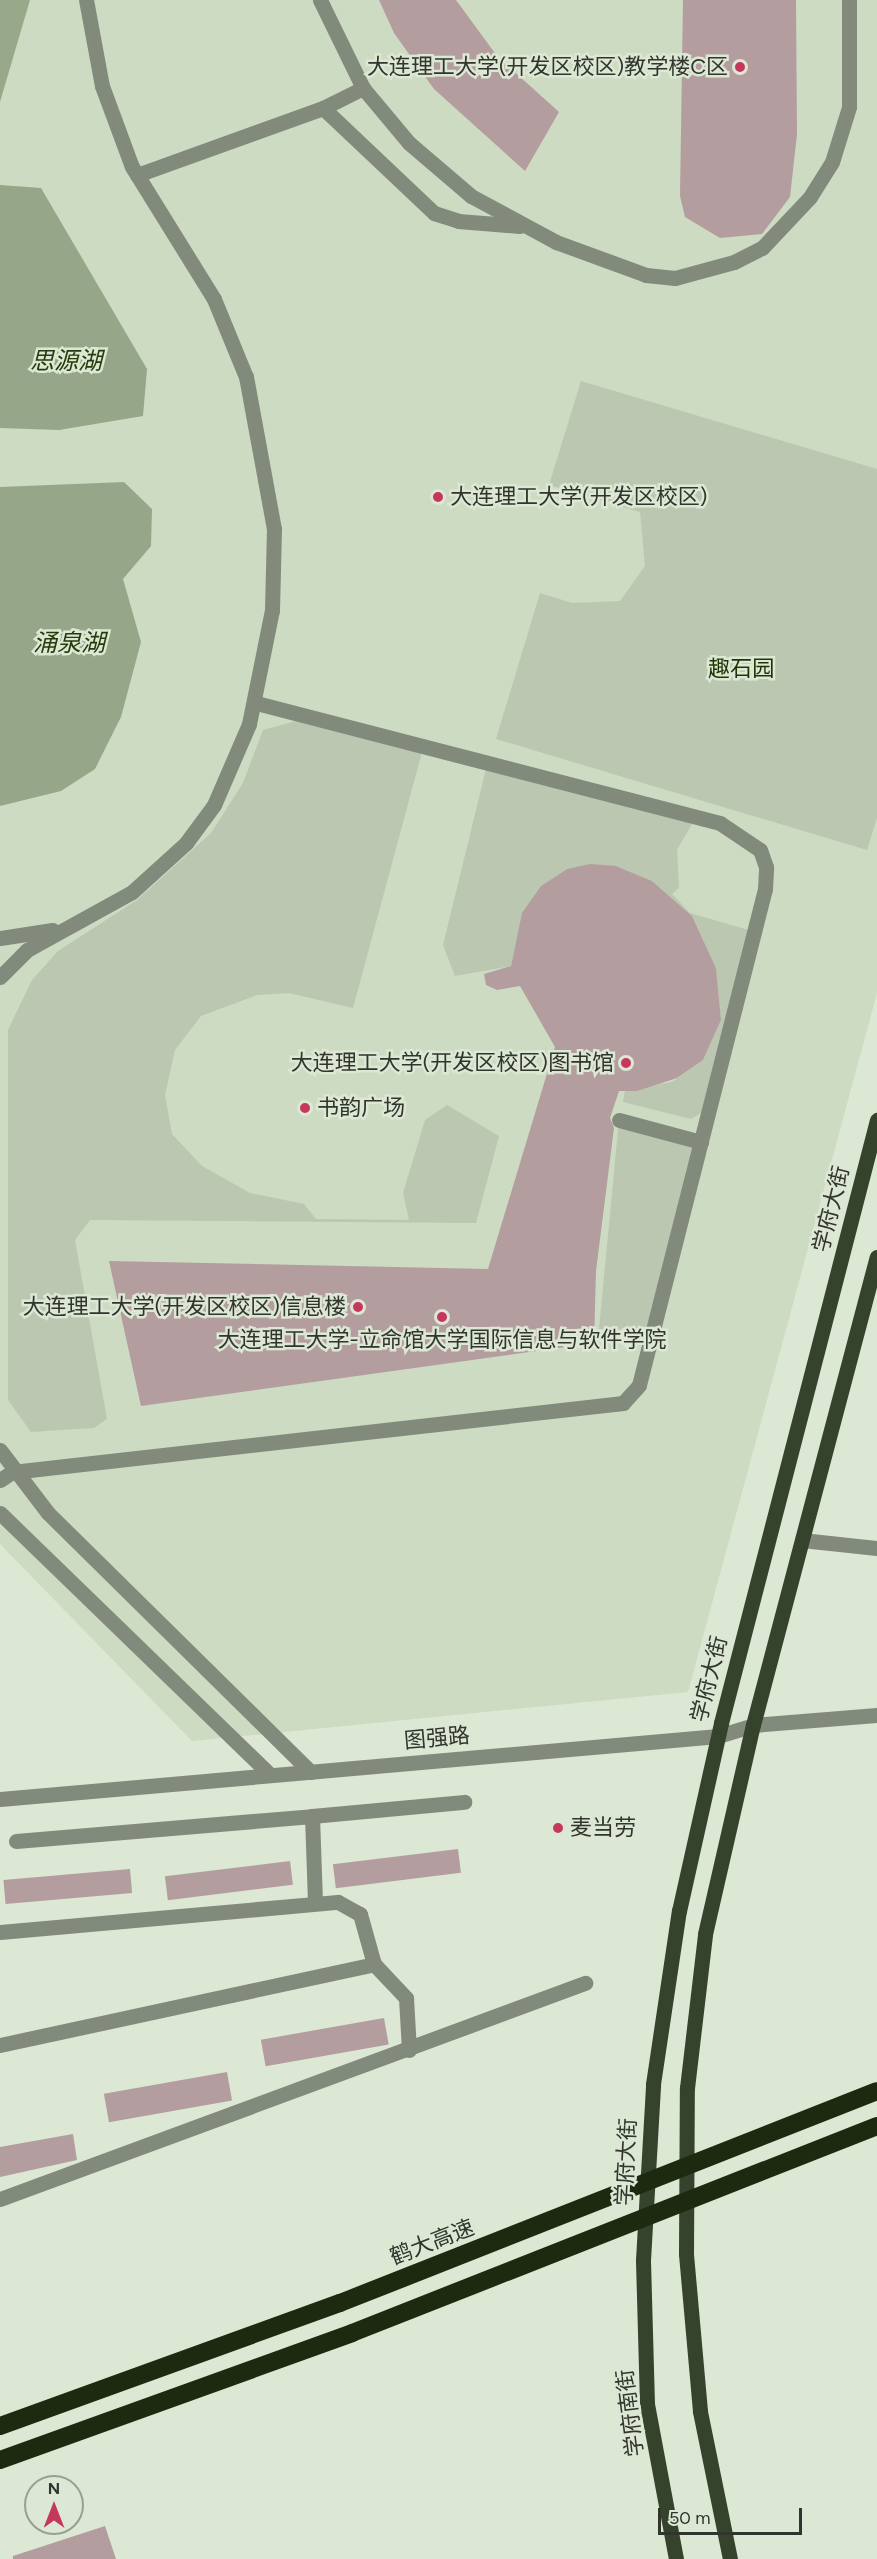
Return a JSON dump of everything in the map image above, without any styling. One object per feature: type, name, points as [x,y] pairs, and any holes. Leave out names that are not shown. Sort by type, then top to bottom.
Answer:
[{"type":"highway","name":"鹤大高速","points":[[0,2426],[340,2303],[877,2091]]},
{"type":"highway","points":[[0,2460],[352,2333],[877,2126]]},
{"type":"main road","name":"学府大街","points":[[643,2260],[653,2084],[679,1911],[718,1736],[877,1120]]},
{"type":"main road","points":[[730,2559],[700,2411],[686,2254],[687,2088],[705,1934],[753,1725],[877,1257]]},
{"type":"main road","name":"学府南街","points":[[643,2260],[647,2404],[676,2559]]},
{"type":"street","points":[[0,977],[27,950],[132,892],[186,843],[214,805],[238,757],[255,703],[273,586],[274,529],[258,421],[229,329],[137,175],[102,87],[86,0]]},
{"type":"street","points":[[320,0],[363,88],[434,167],[471,196],[526,227],[646,274],[675,278],[762,248],[810,197],[843,133],[849,0]]},
{"type":"street","points":[[137,175],[324,108],[363,88]]},
{"type":"street","points":[[324,108],[434,213],[458,221],[526,227]]},
{"type":"street","points":[[6,1476],[623,1403],[639,1385],[765,889],[766,867],[747,836],[720,823],[255,703]]},
{"type":"street","points":[[0,938],[78,923]]},
{"type":"street","points":[[619,1120],[700,1142]]},
{"type":"street","points":[[0,1450],[6,1476],[311,1772]]},
{"type":"street","points":[[0,1513],[270,1775]]},
{"type":"street","points":[[802,1540],[877,1548]]},
{"type":"street","name":"图强路","points":[[0,1799],[718,1736],[753,1725],[877,1715]]},
{"type":"street","points":[[16,1841],[464,1802]]},
{"type":"street","points":[[312,1816],[315,1903]]},
{"type":"street","points":[[0,1932],[338,1902],[360,1914],[374,1964],[406,1998],[409,2050]]},
{"type":"street","points":[[0,2045],[374,1964]]},
{"type":"street","points":[[0,2199],[409,2050],[585,1983]]},
{"type":"shaded area","name":"大连理工大学(开发区校区)","points":[[0,0],[877,0],[877,993],[688,1692],[192,1741],[0,1544]]},
{"type":"shaded area","points":[[0,0],[30,0],[0,102]]},
{"type":"green space","name":"趣石园","points":[[581,381],[877,469],[877,818],[867,850],[496,739],[540,593],[572,603],[620,601],[645,566],[640,512],[549,485]]},
{"type":"green space","points":[[296,721],[422,752],[353,1008],[289,993],[257,995],[201,1016],[175,1050],[165,1095],[172,1134],[202,1166],[250,1193],[304,1204],[316,1219],[409,1220],[403,1193],[425,1120],[447,1105],[499,1136],[476,1223],[90,1220],[75,1240],[107,1419],[94,1428],[31,1432],[8,1400],[8,1030],[32,980],[58,951],[137,900],[211,833],[243,783],[263,730]]},
{"type":"green space","points":[[487,765],[687,817],[692,824],[677,850],[679,888],[672,894],[690,913],[752,931],[701,1113],[691,1119],[623,1102],[625,1090],[672,1082],[703,1060],[721,1020],[716,968],[692,916],[652,881],[616,866],[567,869],[541,886],[517,937],[511,966],[455,976],[443,945]]},
{"type":"green space","points":[[619,1120],[688,1142],[693,1150],[646,1330],[599,1329]]},
{"type":"water","name":"思源湖","points":[[0,185],[41,188],[147,369],[143,416],[59,430],[0,428]]},
{"type":"water","name":"涌泉湖","points":[[124,482],[152,509],[151,546],[123,579],[141,642],[121,717],[95,769],[61,791],[0,806],[0,487]]},
{"type":"building","points":[[379,0],[456,0],[497,56],[559,112],[525,171],[434,89],[394,33]]},
{"type":"building","name":"大连理工大学(开发区校区)教学楼C区","points":[[683,0],[796,0],[797,134],[790,197],[762,234],[720,238],[685,217],[680,196]]},
{"type":"building","points":[[590,864],[616,866],[652,881],[692,916],[716,968],[721,1020],[703,1060],[677,1078],[637,1091],[619,1091],[610,1118],[614,1128],[596,1271],[594,1343],[141,1406],[109,1261],[488,1269],[555,1047],[520,986],[497,990],[486,985],[484,974],[511,966],[522,913],[541,886],[567,869]]},
{"type":"building","points":[[458,1849],[461,1873],[336,1888],[333,1864]]},
{"type":"building","points":[[290,1861],[293,1885],[168,1900],[165,1876]]},
{"type":"building","points":[[130,1869],[132,1893],[6,1904],[3,1880]]},
{"type":"building","points":[[384,2018],[389,2045],[266,2066],[261,2040]]},
{"type":"building","points":[[227,2072],[232,2101],[109,2122],[104,2094]]},
{"type":"building","points":[[73,2134],[77,2160],[0,2177],[0,2147]]},
{"type":"building","points":[[105,2526],[116,2559],[13,2559],[13,2556],[77,2535],[84,2535],[84,2533]]},
{"type":"place","name":"大连理工大学(开发区校区)教学楼C区","points":[[740,67]]},
{"type":"place","name":"大连理工大学(开发区校区)","points":[[438,497]]},
{"type":"place","name":"大连理工大学(开发区校区)图书馆","points":[[626,1063]]},
{"type":"place","name":"书韵广场","points":[[305,1108]]},
{"type":"place","name":"大连理工大学(开发区校区)信息楼","points":[[358,1307]]},
{"type":"place","name":"大连理工大学-立命馆大学国际信息与软件学院","points":[[442,1317]]},
{"type":"place","name":"麦当劳","points":[[558,1828]]}]
